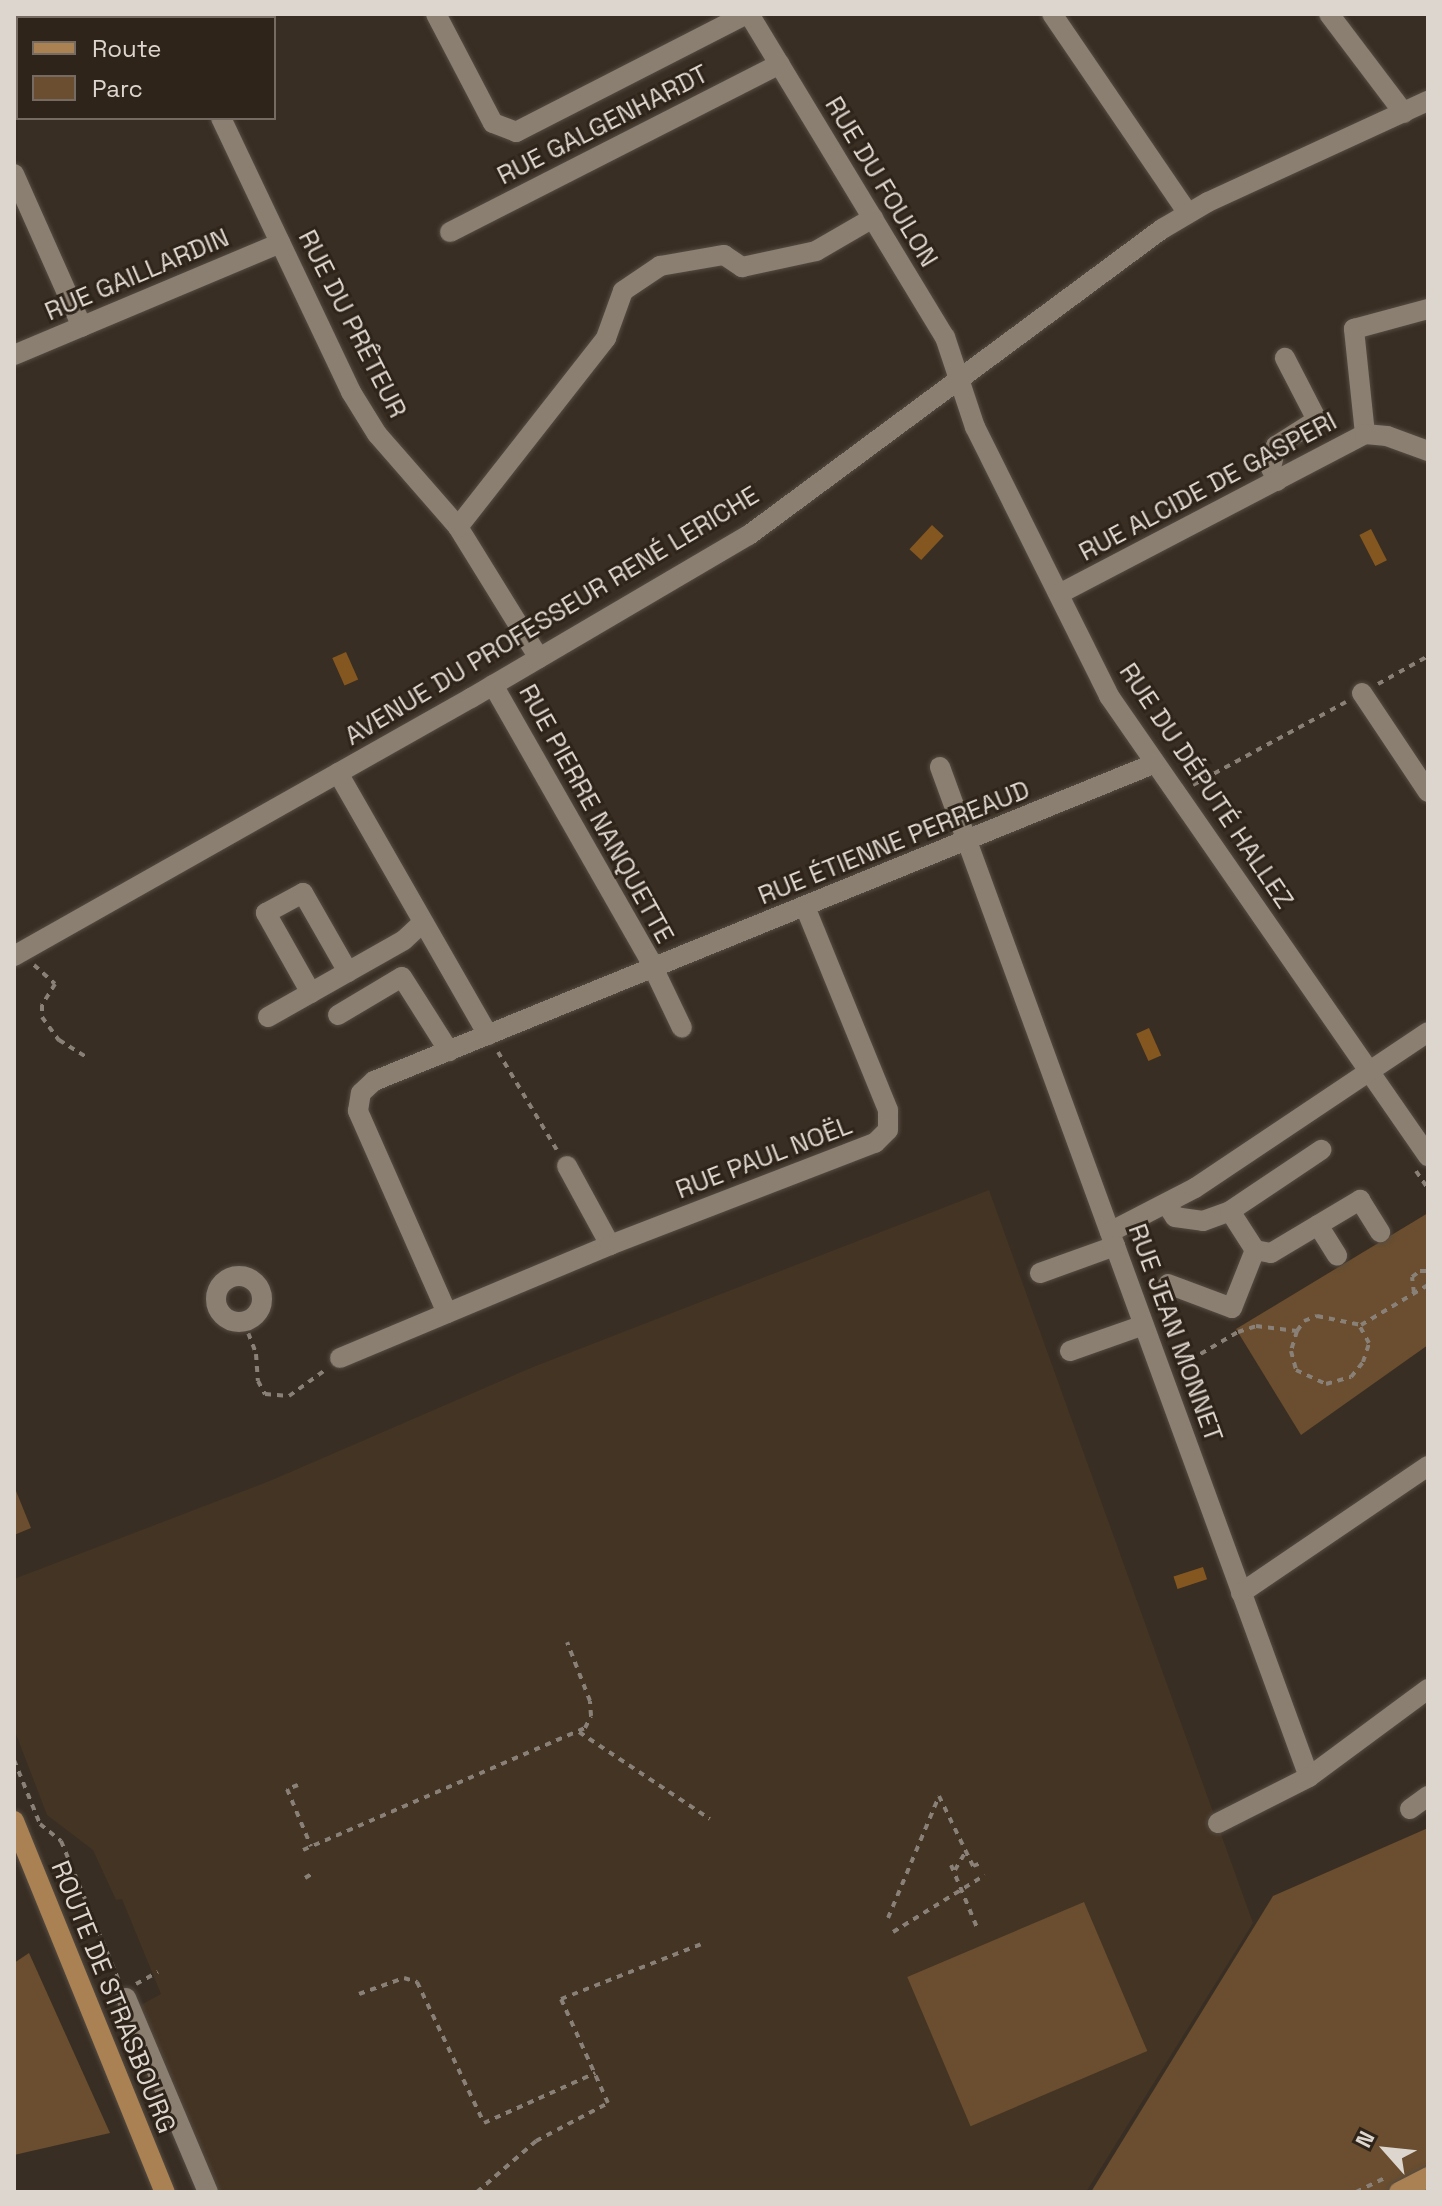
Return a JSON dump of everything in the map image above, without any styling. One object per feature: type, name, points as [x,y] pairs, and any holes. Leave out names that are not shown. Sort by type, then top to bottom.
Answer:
[{"type":"main road","name":"ROUTE DE STRASBOURG","points":[[14,1821],[165,2192]]},
{"type":"main road","points":[[1399,2192],[1428,2177]]},
{"type":"street","name":"RUE DU FOULON","points":[[436,14],[493,123],[516,132],[748,14],[945,337],[960,379]]},
{"type":"street","points":[[1052,14],[1188,213]]},
{"type":"street","points":[[1329,14],[1404,113]]},
{"type":"street","name":"RUE GALGENHARDT","points":[[450,232],[780,64]]},
{"type":"street","name":"AVENUE DU PROFESSEUR RENÉ LERICHE","points":[[23,960],[749,535],[1109,265],[1188,213],[1428,101]]},
{"type":"street","name":"RUE DU PRÊTEUR","points":[[222,120],[351,392],[370,424],[458,527],[539,658]]},
{"type":"street","points":[[14,174],[82,327]]},
{"type":"street","points":[[458,527],[606,338],[623,291],[660,266],[724,255],[742,267],[816,251],[873,218]]},
{"type":"street","name":"RUE GAILLARDIN","points":[[14,355],[280,243]]},
{"type":"street","points":[[1365,434],[1354,329],[1428,309]]},
{"type":"street","points":[[1277,481],[1271,456],[1276,446],[1317,420],[1285,358]]},
{"type":"street","name":"RUE DU DÉPUTÉ HALLEZ","points":[[960,379],[975,427],[1109,696],[1153,764],[1270,925],[1368,1073],[1428,1156]]},
{"type":"street","name":"RUE ALCIDE DE GASPERI","points":[[1059,594],[1365,434],[1387,436],[1428,451]]},
{"type":"street","name":"RUE PIERRE NANQUETTE","points":[[493,685],[654,968]]},
{"type":"street","points":[[1362,693],[1428,792]]},
{"type":"street","name":"RUE ÉTIENNE PERREAUD","points":[[447,1313],[358,1111],[361,1093],[374,1081],[1153,764]]},
{"type":"street","name":"RUE JEAN MONNET","points":[[940,767],[969,839],[1309,1777]]},
{"type":"street","points":[[338,773],[488,1035]]},
{"type":"street","points":[[311,993],[266,913],[303,893],[348,972]]},
{"type":"street","name":"RUE PAUL NOËL","points":[[340,1358],[610,1245],[875,1143],[888,1130],[888,1110],[805,907]]},
{"type":"street","points":[[268,1017],[404,940],[423,922]]},
{"type":"street","points":[[654,968],[682,1028]]},
{"type":"street","points":[[338,1015],[402,977],[449,1051]]},
{"type":"street","points":[[1040,1273],[1113,1239],[1428,1032]]},
{"type":"street","points":[[1167,1205],[1175,1217],[1203,1221],[1230,1211],[1321,1150]]},
{"type":"street","points":[[567,1166],[610,1245]]},
{"type":"street","points":[[1230,1211],[1255,1250],[1271,1253],[1360,1200],[1380,1232]]},
{"type":"street","points":[[1318,1225],[1337,1256]]},
{"type":"street","points":[[1168,1284],[1232,1308],[1255,1250]]},
{"type":"street","points":[[1070,1351],[1144,1325]]},
{"type":"street","points":[[1241,1593],[1428,1466]]},
{"type":"street","points":[[1218,1823],[1309,1777],[1428,1689]]},
{"type":"street","points":[[1410,1809],[1428,1796]]},
{"type":"street","points":[[125,1994],[208,2192]]},
{"type":"path","points":[[1193,785],[1428,656]]},
{"type":"path","points":[[23,960],[55,984],[42,1005],[42,1017],[59,1040],[85,1056]]},
{"type":"path","points":[[488,1035],[567,1166]]},
{"type":"path","points":[[1414,1293],[1410,1285],[1412,1277],[1420,1271],[1428,1271]]},
{"type":"path","points":[[1359,1325],[1369,1343],[1363,1362],[1351,1377],[1326,1384],[1296,1370],[1291,1351],[1297,1331],[1304,1321],[1317,1316],[1359,1325],[1428,1285]]},
{"type":"path","points":[[244,1322],[256,1354],[258,1381],[265,1394],[280,1397],[296,1393],[340,1358]]},
{"type":"path","points":[[1163,1376],[1244,1330],[1268,1326],[1297,1331]]},
{"type":"path","points":[[303,1850],[579,1732],[588,1723],[592,1709],[567,1642]]},
{"type":"path","points":[[579,1732],[710,1819]]},
{"type":"path","points":[[14,1760],[40,1824],[61,1841],[125,1994],[158,1972]]},
{"type":"path","points":[[298,1785],[287,1789],[311,1846]]},
{"type":"path","points":[[888,1918],[939,1796],[973,1866],[981,1863]]},
{"type":"path","points":[[954,1871],[966,1851]]},
{"type":"path","points":[[951,1865],[978,1930]]},
{"type":"path","points":[[305,1878],[313,1873]]},
{"type":"path","points":[[893,1932],[985,1875]]},
{"type":"path","points":[[477,2192],[536,2141],[608,2103],[561,1999],[701,1944]]},
{"type":"path","points":[[359,1994],[404,1978],[417,1982],[484,2123],[595,2073]]},
{"type":"shaded area","points":[[932,525],[944,536],[921,560],[909,549]]},
{"type":"shaded area","points":[[1371,529],[1387,560],[1375,566],[1359,535]]},
{"type":"shaded area","points":[[346,652],[358,679],[344,686],[332,658]]},
{"type":"shaded area","points":[[1149,1028],[1161,1055],[1148,1061],[1136,1034]]},
{"type":"shaded area","points":[[989,1190],[1253,1923],[1086,2192],[205,2192],[139,2006],[161,1994],[122,1899],[116,1900],[93,1850],[47,1815],[14,1729],[14,1579],[272,1480],[533,1367]]},
{"type":"shaded area","points":[[1203,1567],[1207,1579],[1178,1589],[1174,1577]]},
{"type":"green space","points":[[1428,1213],[1428,1345],[1301,1435],[1236,1329]]},
{"type":"green space","points":[[14,1486],[31,1528],[14,1535]]},
{"type":"green space","points":[[1428,1828],[1428,2192],[1091,2192],[1273,1896]]},
{"type":"green space","points":[[1084,1902],[1147,2051],[971,2126],[907,1977]]},
{"type":"green space","points":[[29,1953],[110,2133],[14,2155],[14,1963]]}]
